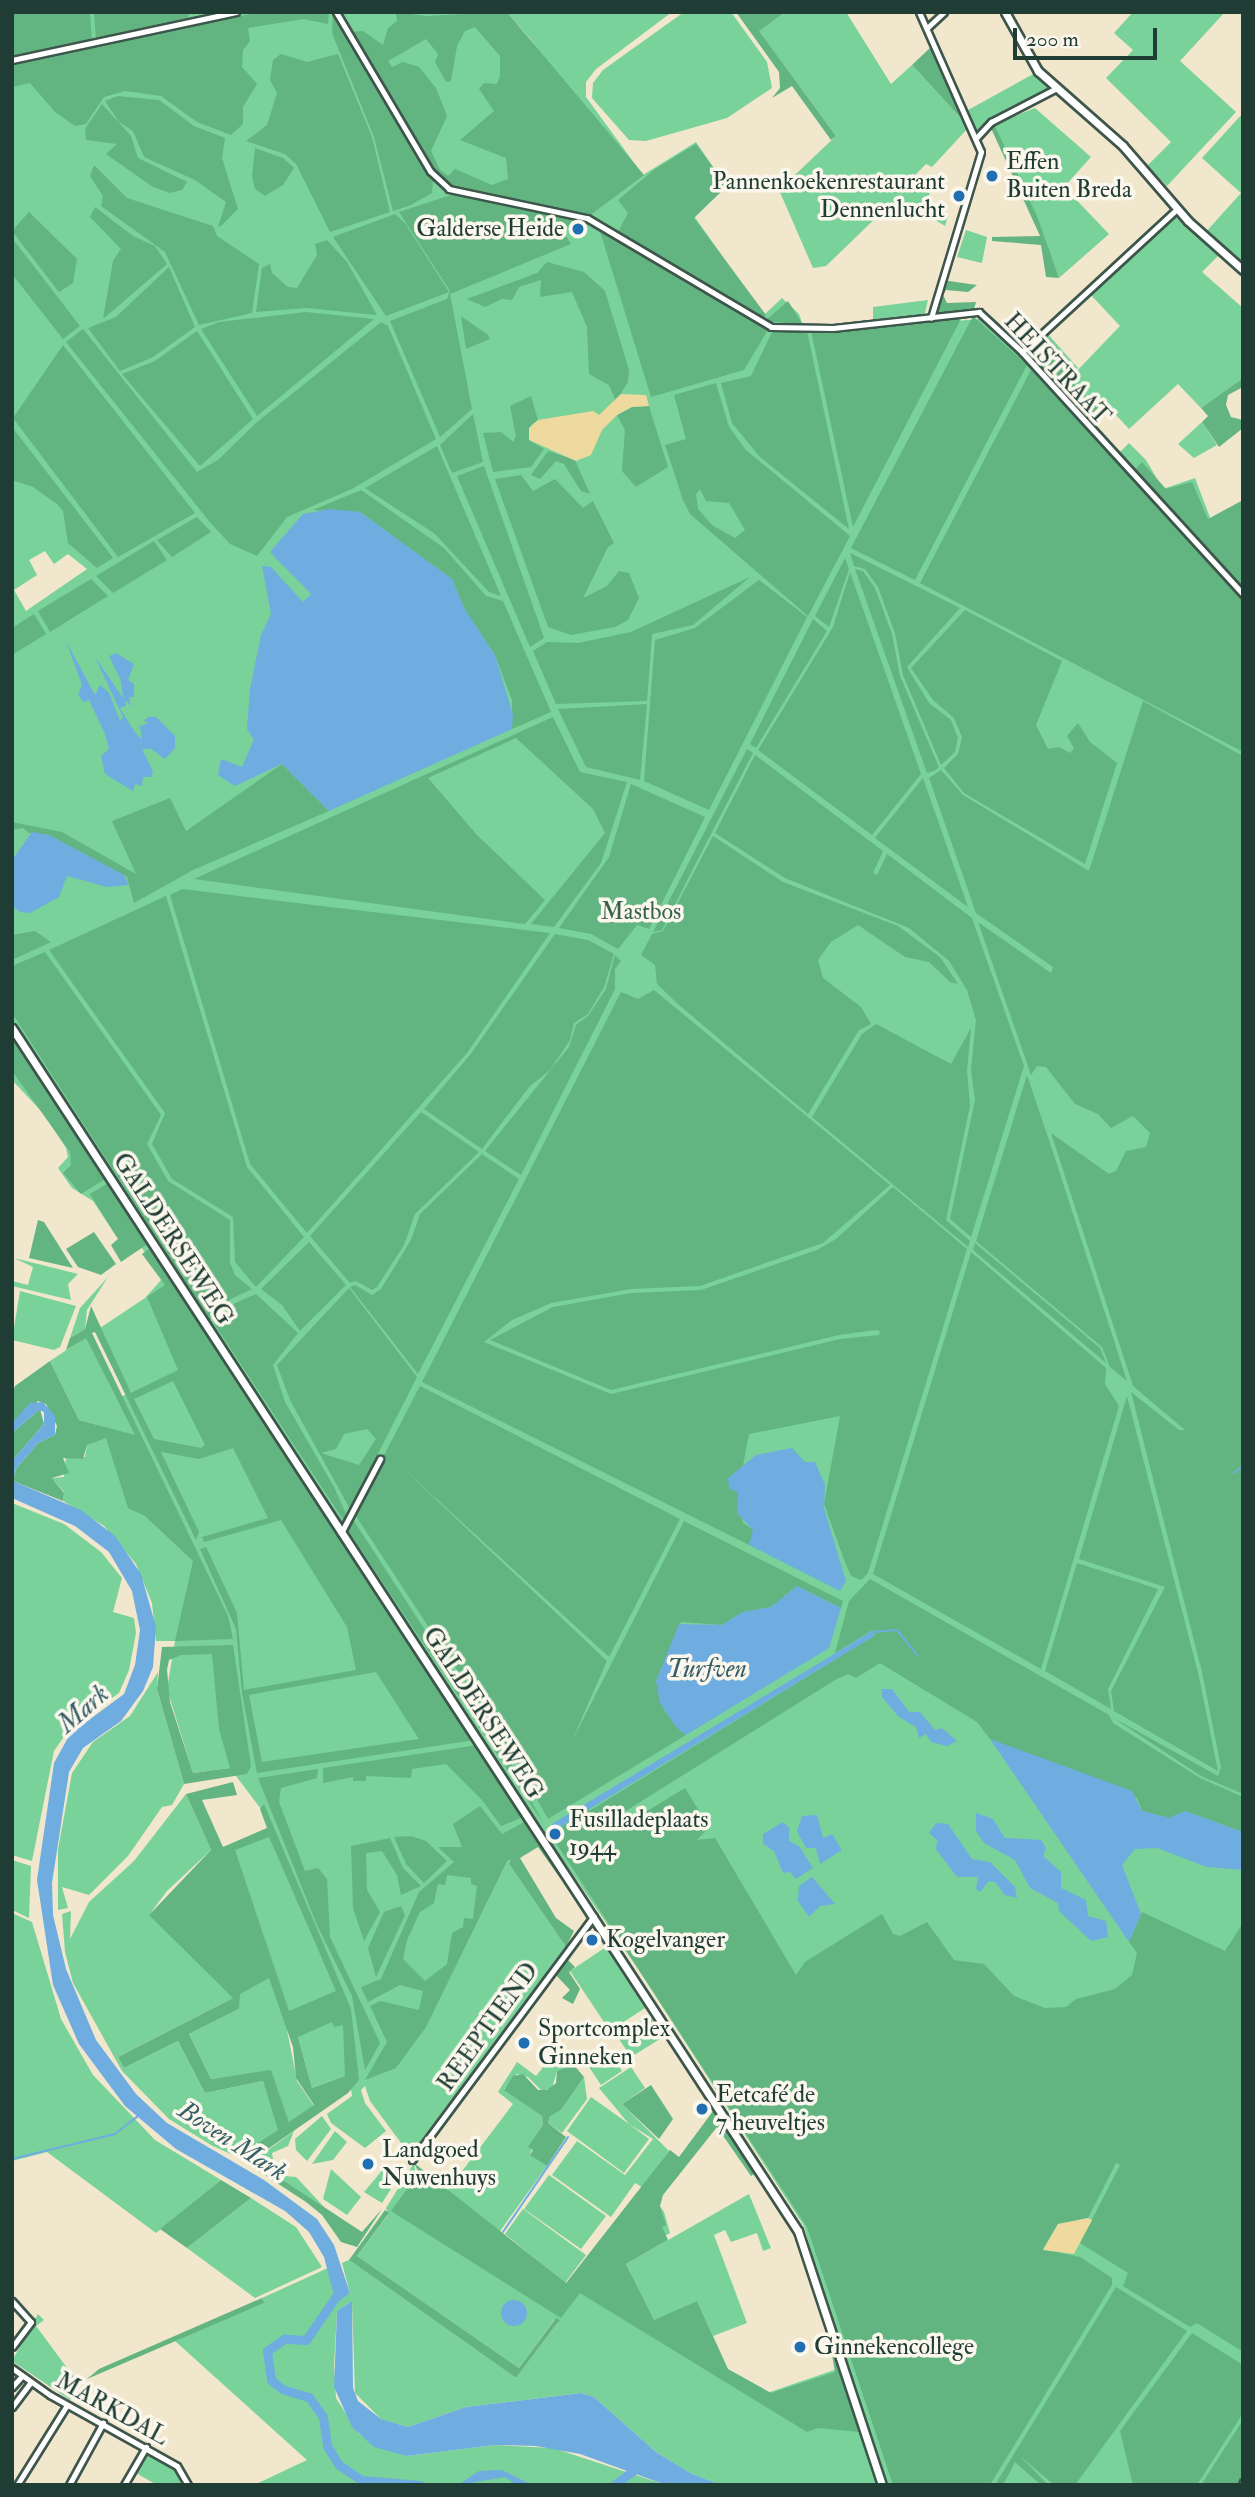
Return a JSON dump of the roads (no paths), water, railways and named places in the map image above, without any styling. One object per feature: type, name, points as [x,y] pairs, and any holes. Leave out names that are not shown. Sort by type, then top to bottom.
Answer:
[{"type":"street","points":[[12,60],[236,12]]},
{"type":"street","points":[[336,12],[430,171],[449,189],[587,218],[771,327],[809,328],[931,318],[980,161],[977,137],[919,12]]},
{"type":"street","points":[[928,27],[944,12]]},
{"type":"street","points":[[1005,12],[1038,71],[1136,159],[1177,209],[1243,270]]},
{"type":"street","points":[[977,137],[991,122],[1057,88]]},
{"type":"street","points":[[1022,352],[1177,209]]},
{"type":"street","name":"HEISTRAAT","points":[[931,318],[975,310],[1022,352],[1243,594]]},
{"type":"street","name":"GALDERSEWEG","points":[[12,1028],[798,2231],[882,2485]]},
{"type":"street","points":[[341,1533],[380,1459]]},
{"type":"street","name":"REEPTIEND","points":[[412,2160],[594,1916]]},
{"type":"street","points":[[12,2301],[31,2322],[12,2347]]},
{"type":"street","name":"MARKDAL","points":[[12,2368],[30,2383],[177,2466],[188,2485]]},
{"type":"street","points":[[12,2387],[22,2376]]},
{"type":"street","points":[[12,2407],[30,2383]]},
{"type":"street","points":[[17,2485],[67,2404]]},
{"type":"street","points":[[69,2485],[103,2423]]},
{"type":"street","points":[[124,2485],[146,2447]]},
{"type":"water","points":[[330,509],[360,512],[452,579],[464,608],[495,655],[513,715],[512,729],[329,811],[282,764],[235,786],[218,775],[221,759],[242,767],[254,739],[247,729],[250,689],[261,635],[271,614],[262,566],[271,567],[303,602],[311,594],[270,552],[303,514]]},
{"type":"water","points":[[66,641],[95,695],[100,685],[109,693],[120,721],[123,717],[95,657],[123,698],[121,681],[109,656],[116,653],[134,664],[128,680],[134,684],[134,697],[129,697],[131,706],[125,700],[126,706],[120,708],[142,740],[140,726],[149,723],[144,721],[148,717],[156,717],[175,736],[175,748],[165,759],[151,749],[142,749],[153,771],[151,777],[143,777],[142,786],[135,784],[133,791],[105,774],[101,756],[109,749],[105,734],[89,700],[83,702],[78,694],[82,685]]},
{"type":"water","points":[[32,832],[49,835],[124,875],[129,885],[107,887],[67,876],[59,897],[30,913],[20,912],[12,906],[12,860]]},
{"type":"water","points":[[43,1402],[55,1416],[55,1435],[38,1443],[16,1469],[13,1481],[81,1510],[115,1536],[141,1574],[156,1627],[153,1667],[143,1691],[121,1721],[83,1748],[69,1772],[52,1883],[53,1915],[66,1969],[96,2040],[136,2094],[167,2123],[264,2180],[317,2219],[334,2245],[350,2293],[336,2303],[324,2257],[309,2232],[285,2211],[176,2149],[125,2106],[79,2044],[53,1985],[37,1880],[54,1763],[70,1734],[124,1694],[135,1665],[140,1630],[132,1591],[109,1552],[75,1526],[12,1498],[12,1461],[44,1424],[44,1412],[39,1410],[12,1433],[12,1423],[30,1403]]},
{"type":"water","points":[[792,1448],[805,1462],[815,1462],[825,1485],[824,1508],[846,1581],[840,1591],[749,1545],[753,1530],[737,1513],[738,1492],[729,1489],[728,1478],[756,1455]]},
{"type":"water","name":"Turfven","points":[[797,1586],[841,1608],[829,1648],[686,1735],[676,1727],[660,1703],[656,1681],[679,1624],[722,1625],[743,1612],[771,1607]]},
{"type":"water","points":[[874,1630],[874,1636],[555,1830],[552,1824]]},
{"type":"water","points":[[882,1689],[892,1689],[909,1712],[920,1712],[935,1730],[942,1728],[957,1741],[947,1746],[931,1742],[926,1734],[919,1738],[916,1727],[899,1717],[882,1697]]},
{"type":"water","points":[[990,1739],[1132,1791],[1142,1811],[1169,1818],[1185,1811],[1243,1832],[1243,1870],[1207,1867],[1157,1848],[1135,1849],[1122,1865],[1141,1914],[1129,1942]]},
{"type":"water","points":[[976,1813],[993,1819],[1005,1838],[1041,1840],[1046,1848],[1043,1856],[1061,1872],[1061,1888],[1086,1900],[1088,1916],[1106,1921],[1108,1937],[1091,1941],[1059,1911],[1058,1903],[1030,1888],[1015,1860],[984,1843],[976,1831]]},
{"type":"water","points":[[817,1815],[823,1838],[832,1834],[842,1850],[820,1864],[816,1848],[806,1848],[797,1831],[802,1816]]},
{"type":"water","points":[[783,1822],[789,1828],[789,1841],[799,1846],[813,1868],[796,1879],[790,1872],[783,1873],[774,1851],[763,1844],[763,1834]]},
{"type":"water","points":[[936,1823],[948,1824],[972,1859],[990,1862],[1015,1887],[1017,1898],[1005,1895],[995,1882],[989,1881],[980,1892],[976,1889],[978,1877],[957,1877],[935,1848],[938,1841],[929,1833]]},
{"type":"water","points":[[812,1877],[835,1904],[820,1906],[809,1917],[798,1901],[799,1886]]},
{"type":"water","points":[[514,2300],[523,2304],[527,2313],[523,2322],[514,2326],[505,2322],[501,2313],[505,2304]]},
{"type":"water","points":[[352,2301],[353,2388],[358,2401],[381,2419],[408,2427],[466,2407],[581,2393],[594,2397],[656,2452],[692,2474],[722,2485],[666,2485],[580,2454],[536,2446],[495,2445],[407,2456],[374,2447],[352,2427],[334,2387],[337,2311]]},
{"type":"water","points":[[502,2470],[532,2485],[517,2485],[505,2477],[458,2485],[479,2471]]},
{"type":"waterway","points":[[1234,1473],[1243,1466]]},
{"type":"waterway","points":[[874,1632],[897,1630],[918,1656]]},
{"type":"waterway","points":[[12,2159],[115,2134],[138,2116]]},
{"type":"waterway","points":[[503,2232],[568,2137]]},
{"type":"waterway","points":[[341,2289],[306,2340],[284,2339],[267,2351],[271,2380],[282,2389],[309,2397],[323,2417],[327,2446],[339,2465],[361,2480],[420,2485]]},
{"type":"waterway","points":[[614,2485],[641,2465]]},
{"type":"place","name":"Effen Buiten Breda","points":[[992,176]]},
{"type":"place","name":"Pannenkoekenrestaurant Dennenlucht","points":[[959,196]]},
{"type":"place","name":"Galderse Heide","points":[[578,229]]},
{"type":"place","name":"Fusilladeplaats 1944","points":[[555,1834]]},
{"type":"place","name":"Kogelvanger","points":[[592,1940]]},
{"type":"place","name":"Sportcomplex Ginneken","points":[[524,2043]]},
{"type":"place","name":"Eetcafé de 7 heuveltjes","points":[[702,2109]]},
{"type":"place","name":"Landgoed Nuwenhuys","points":[[368,2164]]},
{"type":"place","name":"Ginnekencollege","points":[[800,2347]]},
{"type":"park label","name":"Mastbos","points":[[641,912]]},
{"type":"water label","name":"Mark","points":[[84,1710]]},
{"type":"water label","name":"Boven Mark","points":[[232,2142]]}]
